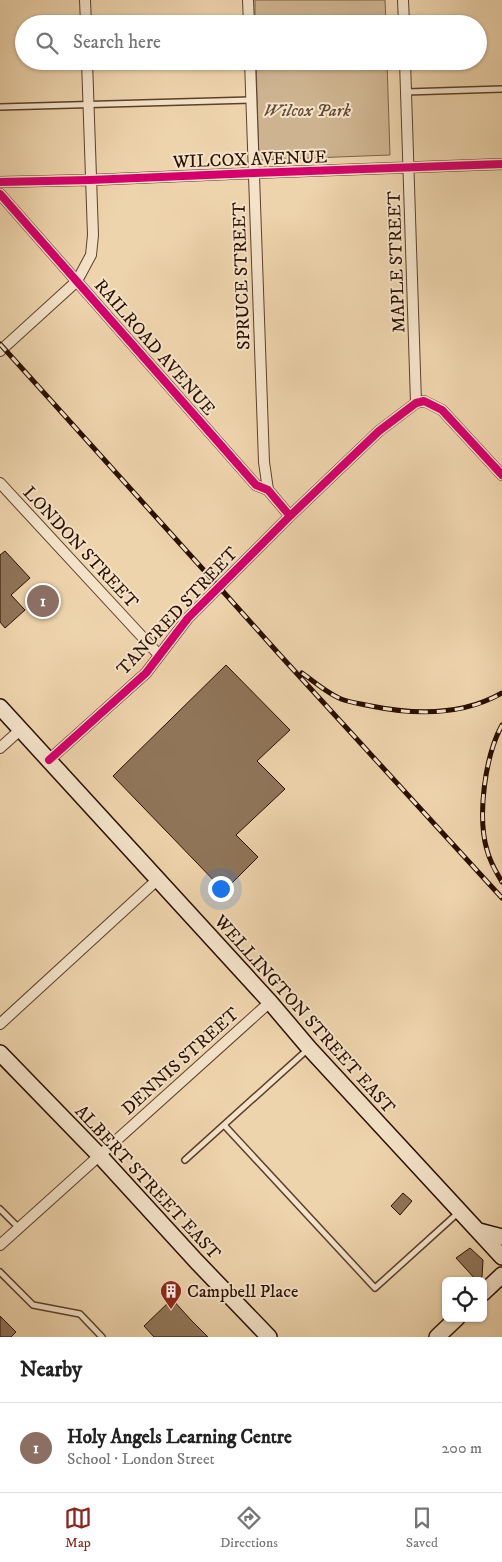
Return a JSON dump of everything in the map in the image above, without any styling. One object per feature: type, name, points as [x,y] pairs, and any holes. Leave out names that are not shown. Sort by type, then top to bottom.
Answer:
[{"type":"main road","name":"WELLINGTON STREET EAST","points":[[0,707],[270,1002],[309,1048],[502,1257]]},
{"type":"main road","name":"ALBERT STREET EAST","points":[[0,1054],[100,1156],[268,1337]]},
{"type":"main road","points":[[478,1230],[493,1236],[502,1237]]},
{"type":"main road","points":[[487,1289],[502,1275]]},
{"type":"main road","points":[[437,1337],[453,1322]]},
{"type":"street","points":[[85,0],[86,15]]},
{"type":"street","points":[[248,0],[248,15]]},
{"type":"street","points":[[403,0],[404,15]]},
{"type":"street","points":[[0,351],[77,281],[91,255],[93,235],[87,70]]},
{"type":"street","name":"SPRUCE STREET","points":[[250,70],[264,462],[268,490]]},
{"type":"street","name":"MAPLE STREET","points":[[405,70],[416,403]]},
{"type":"street","name":"WILCOX AVENUE","points":[[0,182],[502,164]]},
{"type":"street","name":"RAILROAD AVENUE","points":[[0,194],[256,485],[268,490],[290,516]]},
{"type":"street","points":[[416,403],[424,401],[442,410],[502,475]]},
{"type":"street","name":"TANCRED STREET","points":[[49,760],[146,673],[188,618],[290,516],[379,431],[416,403]]},
{"type":"street","name":"LONDON STREET","points":[[0,483],[159,655]]},
{"type":"street","points":[[0,748],[20,730]]},
{"type":"street","points":[[0,1024],[157,880]]},
{"type":"street","name":"DENNIS STREET","points":[[0,1245],[270,1002]]},
{"type":"lane","points":[[406,92],[502,90]]},
{"type":"lane","points":[[0,107],[251,100]]},
{"type":"lane","points":[[185,1160],[309,1048]]},
{"type":"lane","points":[[224,1125],[375,1288],[459,1211]]},
{"type":"lane","points":[[0,1209],[19,1228]]},
{"type":"lane","points":[[0,1272],[33,1305],[80,1314],[102,1337]]},
{"type":"green space","points":[[255,0],[385,0],[386,15],[255,15]]},
{"type":"green space","name":"Wilcox Park","points":[[256,70],[387,70],[390,155],[259,160]]},
{"type":"building","points":[[5,551],[30,578],[11,595],[25,610],[5,628],[0,622],[0,555]]},
{"type":"building","points":[[226,665],[290,730],[257,761],[285,789],[236,835],[258,857],[224,891],[113,776]]},
{"type":"building","points":[[403,1193],[412,1201],[400,1215],[391,1206]]},
{"type":"building","points":[[470,1248],[483,1260],[482,1277],[473,1277],[456,1258]]},
{"type":"building","name":"Campbell Place","points":[[172,1299],[208,1337],[154,1337],[144,1326]]},
{"type":"building","points":[[0,1316],[16,1332],[11,1337],[0,1337]]},
{"type":"railway","points":[[0,344],[502,898]]},
{"type":"railway","points":[[302,673],[338,698],[354,703],[404,711],[455,710],[487,701],[502,693]]},
{"type":"railway","points":[[502,725],[487,769],[483,804],[484,836],[488,854],[502,882]]},
{"type":"cycle path","points":[[0,182],[502,164]]},
{"type":"cycle path","points":[[0,194],[256,485],[268,490],[290,516]]},
{"type":"cycle path","points":[[49,760],[146,673],[188,618],[290,516],[379,431],[416,403],[424,401],[442,410],[502,475]]},
{"type":"place","name":"Holy Angels Learning Centre","points":[[43,601]]},
{"type":"place","name":"Campbell Place","points":[[171,1310]]}]
